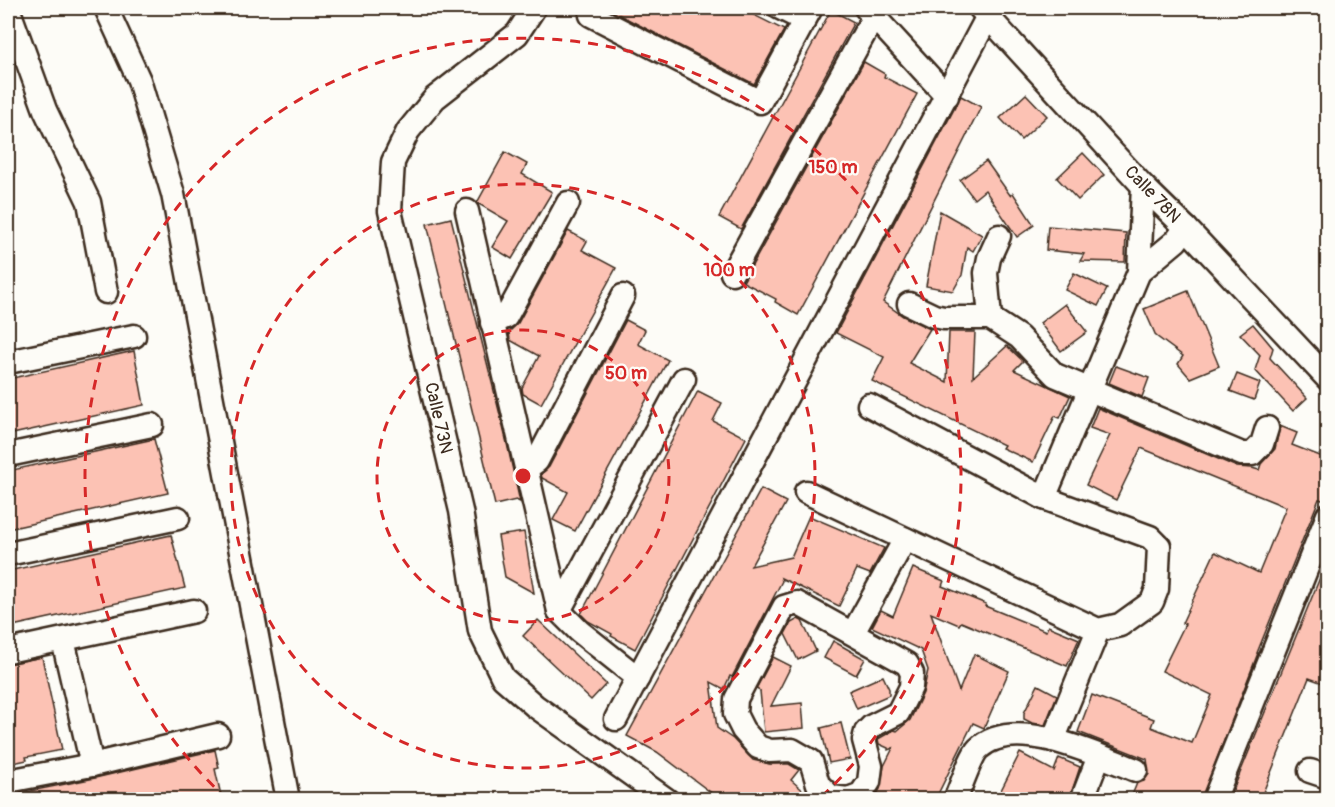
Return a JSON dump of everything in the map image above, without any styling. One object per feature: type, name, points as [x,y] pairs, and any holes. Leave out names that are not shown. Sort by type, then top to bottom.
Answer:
[{"type":"street","points":[[8,8],[45,110],[89,202],[106,292]]},
{"type":"street","points":[[106,8],[139,80],[173,194],[288,800]]},
{"type":"street","name":"Calle 73N","points":[[534,8],[517,34],[435,98],[408,131],[393,162],[390,211],[461,511],[480,631],[503,678],[535,706],[668,800]]},
{"type":"street","points":[[591,15],[760,102],[808,14],[780,8]]},
{"type":"street","points":[[732,273],[870,12],[946,96]]},
{"type":"street","points":[[616,719],[946,96],[984,12]]},
{"type":"street","name":"Calle 78N","points":[[984,12],[1143,186],[1186,228],[1328,379]]},
{"type":"street","points":[[1044,498],[1139,272],[1143,186]]},
{"type":"street","points":[[492,323],[506,317],[568,203]]},
{"type":"street","points":[[467,211],[559,611],[579,631],[638,678]]},
{"type":"street","points":[[1139,272],[1176,242],[1186,228]]},
{"type":"street","points":[[990,318],[986,273],[989,258],[999,236]]},
{"type":"street","points":[[527,468],[537,461],[623,296]]},
{"type":"street","points":[[909,304],[934,316],[944,318],[990,318],[1019,337],[1055,375],[1242,454],[1252,454],[1262,444],[1268,428]]},
{"type":"street","points":[[8,362],[134,336]]},
{"type":"street","points":[[559,611],[684,379]]},
{"type":"street","points":[[806,492],[1098,630],[1120,625],[1152,602],[1157,589],[1159,546],[1150,537],[1044,498],[869,405]]},
{"type":"street","points":[[8,455],[152,425]]},
{"type":"street","points":[[1214,800],[1328,516]]},
{"type":"street","points":[[8,554],[178,518]]},
{"type":"street","points":[[853,633],[905,539]]},
{"type":"street","points":[[797,603],[853,633],[907,664],[912,674],[911,687],[898,713],[872,726],[866,732],[864,740],[871,766],[869,783],[861,794],[848,799],[831,797],[818,784],[811,761],[792,750],[770,751],[758,747],[743,730],[735,714],[736,699],[784,607],[797,603]]},
{"type":"street","points":[[8,651],[194,612]]},
{"type":"street","points":[[1053,740],[1098,630]]},
{"type":"street","points":[[63,640],[92,765]]},
{"type":"street","points":[[955,800],[976,750],[996,737],[1016,734],[1053,740],[1136,770]]},
{"type":"street","points":[[8,781],[92,765],[218,735]]},
{"type":"street","points":[[1082,800],[1099,756]]},
{"type":"building","points":[[606,8],[740,8],[784,30],[754,84]]},
{"type":"building","points":[[831,10],[854,22],[741,229],[719,217]]},
{"type":"building","points":[[864,62],[885,74],[884,77],[917,94],[798,315],[775,302],[776,299],[743,282]]},
{"type":"building","points":[[1026,94],[1047,116],[1021,140],[1000,118]]},
{"type":"building","points":[[961,96],[981,107],[883,302],[903,316],[930,329],[909,363],[947,382],[949,332],[975,332],[973,377],[1007,346],[1023,361],[1014,370],[1070,396],[1060,418],[1055,416],[1033,462],[1002,448],[1004,445],[872,381],[884,357],[836,333]]},
{"type":"building","points":[[505,152],[527,164],[522,174],[552,192],[512,259],[492,247],[508,221],[477,203]]},
{"type":"building","points":[[1083,153],[1104,175],[1078,200],[1057,178]]},
{"type":"building","points":[[986,161],[1010,195],[1013,193],[1034,225],[1017,237],[985,190],[974,199],[960,180]]},
{"type":"building","points":[[940,211],[982,235],[973,251],[967,247],[962,275],[953,291],[926,286]]},
{"type":"building","points":[[451,218],[520,502],[516,500],[495,505],[427,224]]},
{"type":"building","points":[[1048,226],[1126,233],[1125,262],[1080,261],[1084,254],[1046,250]]},
{"type":"building","points":[[568,231],[587,241],[582,250],[616,268],[541,404],[523,394],[522,388],[539,356],[510,340],[509,332],[518,323]]},
{"type":"building","points":[[1074,273],[1107,289],[1098,306],[1065,290]]},
{"type":"building","points":[[1188,291],[1219,366],[1190,378],[1178,364],[1183,356],[1156,336],[1144,309]]},
{"type":"building","points":[[1065,304],[1087,332],[1061,351],[1040,323]]},
{"type":"building","points":[[626,320],[645,330],[638,344],[668,360],[575,531],[553,520],[568,492],[542,478],[541,474],[549,467]]},
{"type":"building","points":[[1253,324],[1273,348],[1270,358],[1307,398],[1293,411],[1255,370],[1260,355],[1240,334]]},
{"type":"building","points":[[134,351],[144,405],[8,435],[8,379]]},
{"type":"building","points":[[1116,366],[1149,378],[1142,397],[1109,383]]},
{"type":"building","points":[[1237,374],[1260,383],[1254,400],[1230,391]]},
{"type":"building","points":[[698,391],[722,403],[713,421],[746,438],[635,649],[611,636],[612,634],[588,621],[581,614]]},
{"type":"building","points":[[1098,408],[1237,467],[1259,470],[1261,464],[1275,449],[1280,426],[1297,433],[1292,445],[1328,459],[1328,502],[1319,499],[1201,800],[1130,800],[1137,783],[1144,781],[1149,774],[1147,759],[1078,732],[1092,695],[1154,719],[1151,727],[1192,743],[1212,695],[1162,671],[1185,624],[1182,623],[1215,552],[1259,573],[1286,507],[1141,448],[1116,500],[1086,485],[1110,435],[1090,428]]},
{"type":"building","points":[[154,439],[168,493],[8,529],[8,471]]},
{"type":"building","points":[[761,489],[786,502],[751,566],[791,557],[809,516],[884,548],[870,574],[857,569],[839,606],[781,578],[782,581],[724,689],[711,682],[717,728],[733,739],[753,760],[770,764],[789,764],[799,770],[791,780],[814,800],[721,800],[657,752],[627,736]]},
{"type":"building","points":[[524,532],[534,593],[505,577],[498,536]]},
{"type":"building","points":[[171,535],[185,588],[8,627],[8,571]]},
{"type":"building","points":[[1328,558],[1328,685],[1309,678],[1260,800],[1229,800]]},
{"type":"building","points":[[913,568],[944,581],[942,586],[986,604],[985,606],[1046,631],[1048,626],[1079,639],[1067,666],[961,622],[959,625],[931,613],[959,691],[974,654],[1009,671],[984,728],[973,723],[935,800],[874,800],[880,789],[884,766],[893,748],[888,750],[879,744],[878,739],[894,730],[897,731],[910,720],[923,693],[928,670],[921,650],[872,627],[881,610],[893,616]]},
{"type":"building","points":[[798,619],[802,621],[816,651],[798,660],[785,634],[791,623]]},
{"type":"building","points":[[538,620],[606,684],[591,700],[523,636]]},
{"type":"building","points":[[833,641],[865,659],[856,675],[824,658]]},
{"type":"building","points":[[42,657],[62,750],[26,757],[27,760],[8,764],[8,664]]},
{"type":"building","points":[[773,657],[791,666],[771,706],[802,703],[804,728],[764,732],[760,691],[756,689]]},
{"type":"building","points":[[883,676],[889,689],[889,695],[857,709],[849,691]]},
{"type":"building","points":[[1038,685],[1057,695],[1045,725],[1024,719],[1024,713]]},
{"type":"building","points":[[841,723],[850,759],[829,763],[821,728]]},
{"type":"building","points":[[215,750],[219,768],[215,769],[222,800],[98,800],[98,795],[78,800],[22,800],[21,793]]},
{"type":"building","points":[[1020,753],[1054,771],[1059,758],[1080,767],[1069,800],[996,800]]}]
